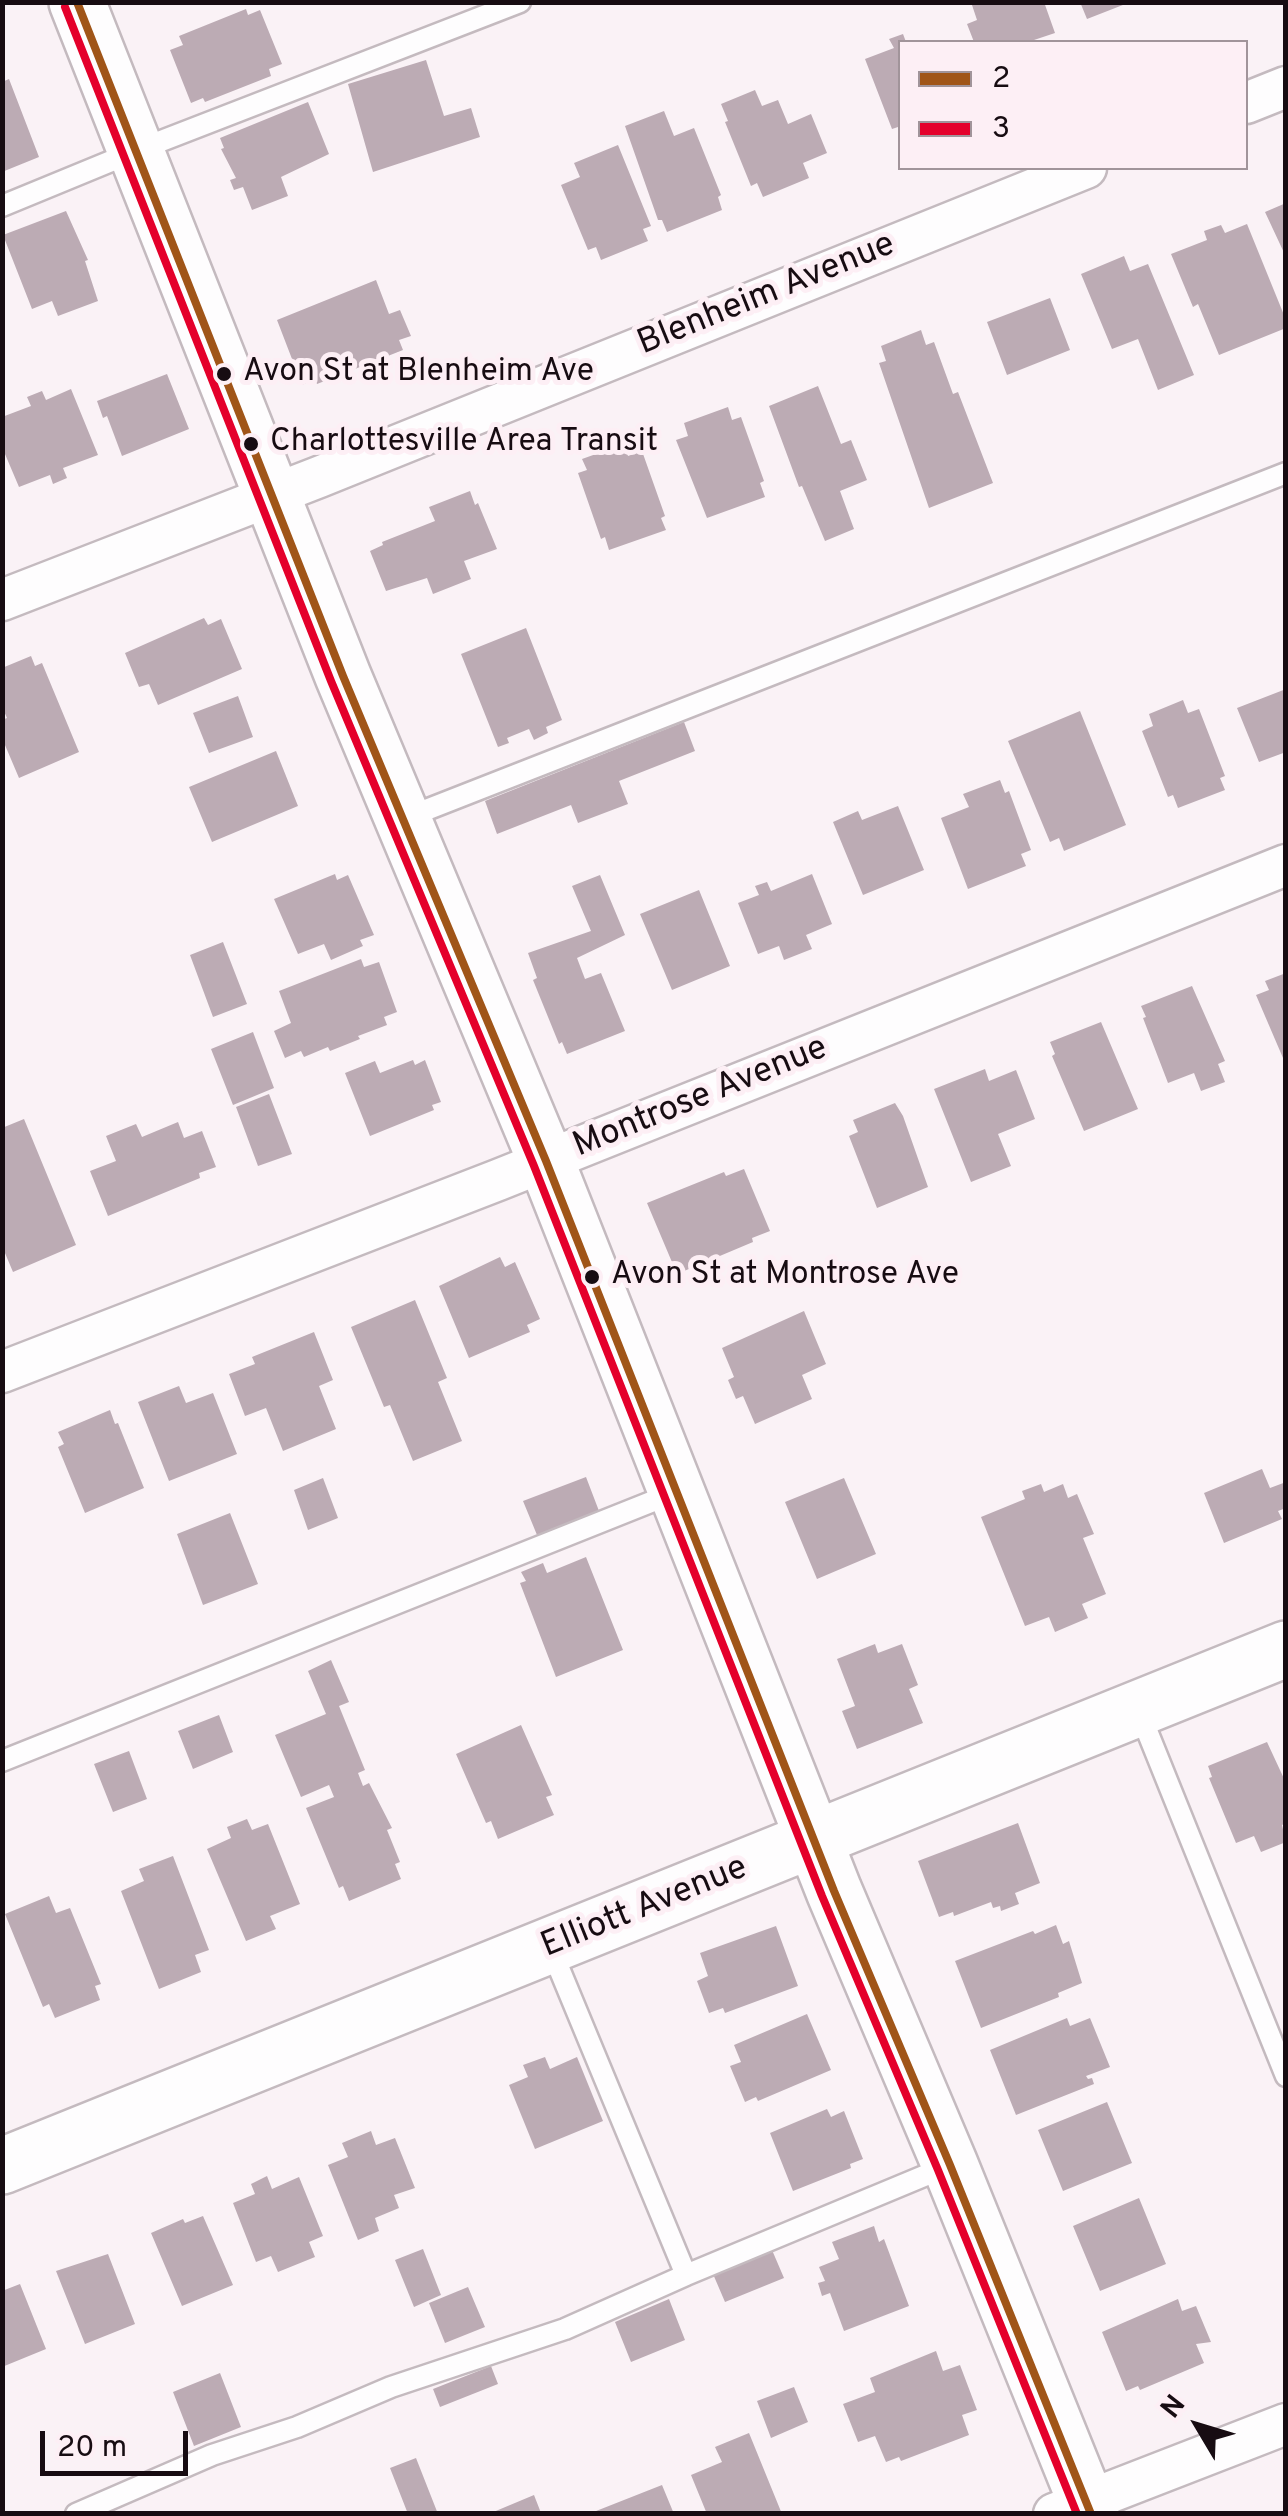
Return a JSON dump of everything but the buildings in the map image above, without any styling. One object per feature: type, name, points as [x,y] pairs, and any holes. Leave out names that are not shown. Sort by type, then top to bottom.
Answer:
[{"type":"main road","points":[[77,2],[402,819],[546,1161],[834,1892],[950,2165],[1077,2509]]},
{"type":"main road","name":"Elliott Avenue","points":[[2,2166],[1286,1649]]},
{"type":"street","points":[[1248,102],[1286,87]]},
{"type":"street","name":"Blenheim Avenue","points":[[2,600],[272,496],[1081,170]]},
{"type":"street","name":"Montrose Avenue","points":[[2,1372],[546,1161],[1286,865]]},
{"type":"street","points":[[1077,2509],[1286,2424]]},
{"type":"lane","points":[[2,206],[520,2]]},
{"type":"lane","points":[[402,819],[1286,474]]},
{"type":"lane","points":[[2,1761],[678,1492]]},
{"type":"lane","points":[[1138,1709],[1286,2076]]},
{"type":"lane","points":[[550,1947],[686,2274]]},
{"type":"lane","points":[[76,2514],[212,2455],[297,2426],[390,2386],[565,2329],[686,2274],[950,2165]]},
{"type":"transit line","name":"2","points":[[77,2],[343,676],[546,1161],[834,1891],[1091,2514]]},
{"type":"transit line","name":"3","points":[[65,7],[331,681],[534,1166],[822,1896],[1077,2514]]},
{"type":"place","name":"Avon St at Blenheim Ave","points":[[224,374]]},
{"type":"place","name":"Charlottesville Area Transit","points":[[251,444]]},
{"type":"place","name":"Avon St at Montrose Ave","points":[[592,1277]]}]
